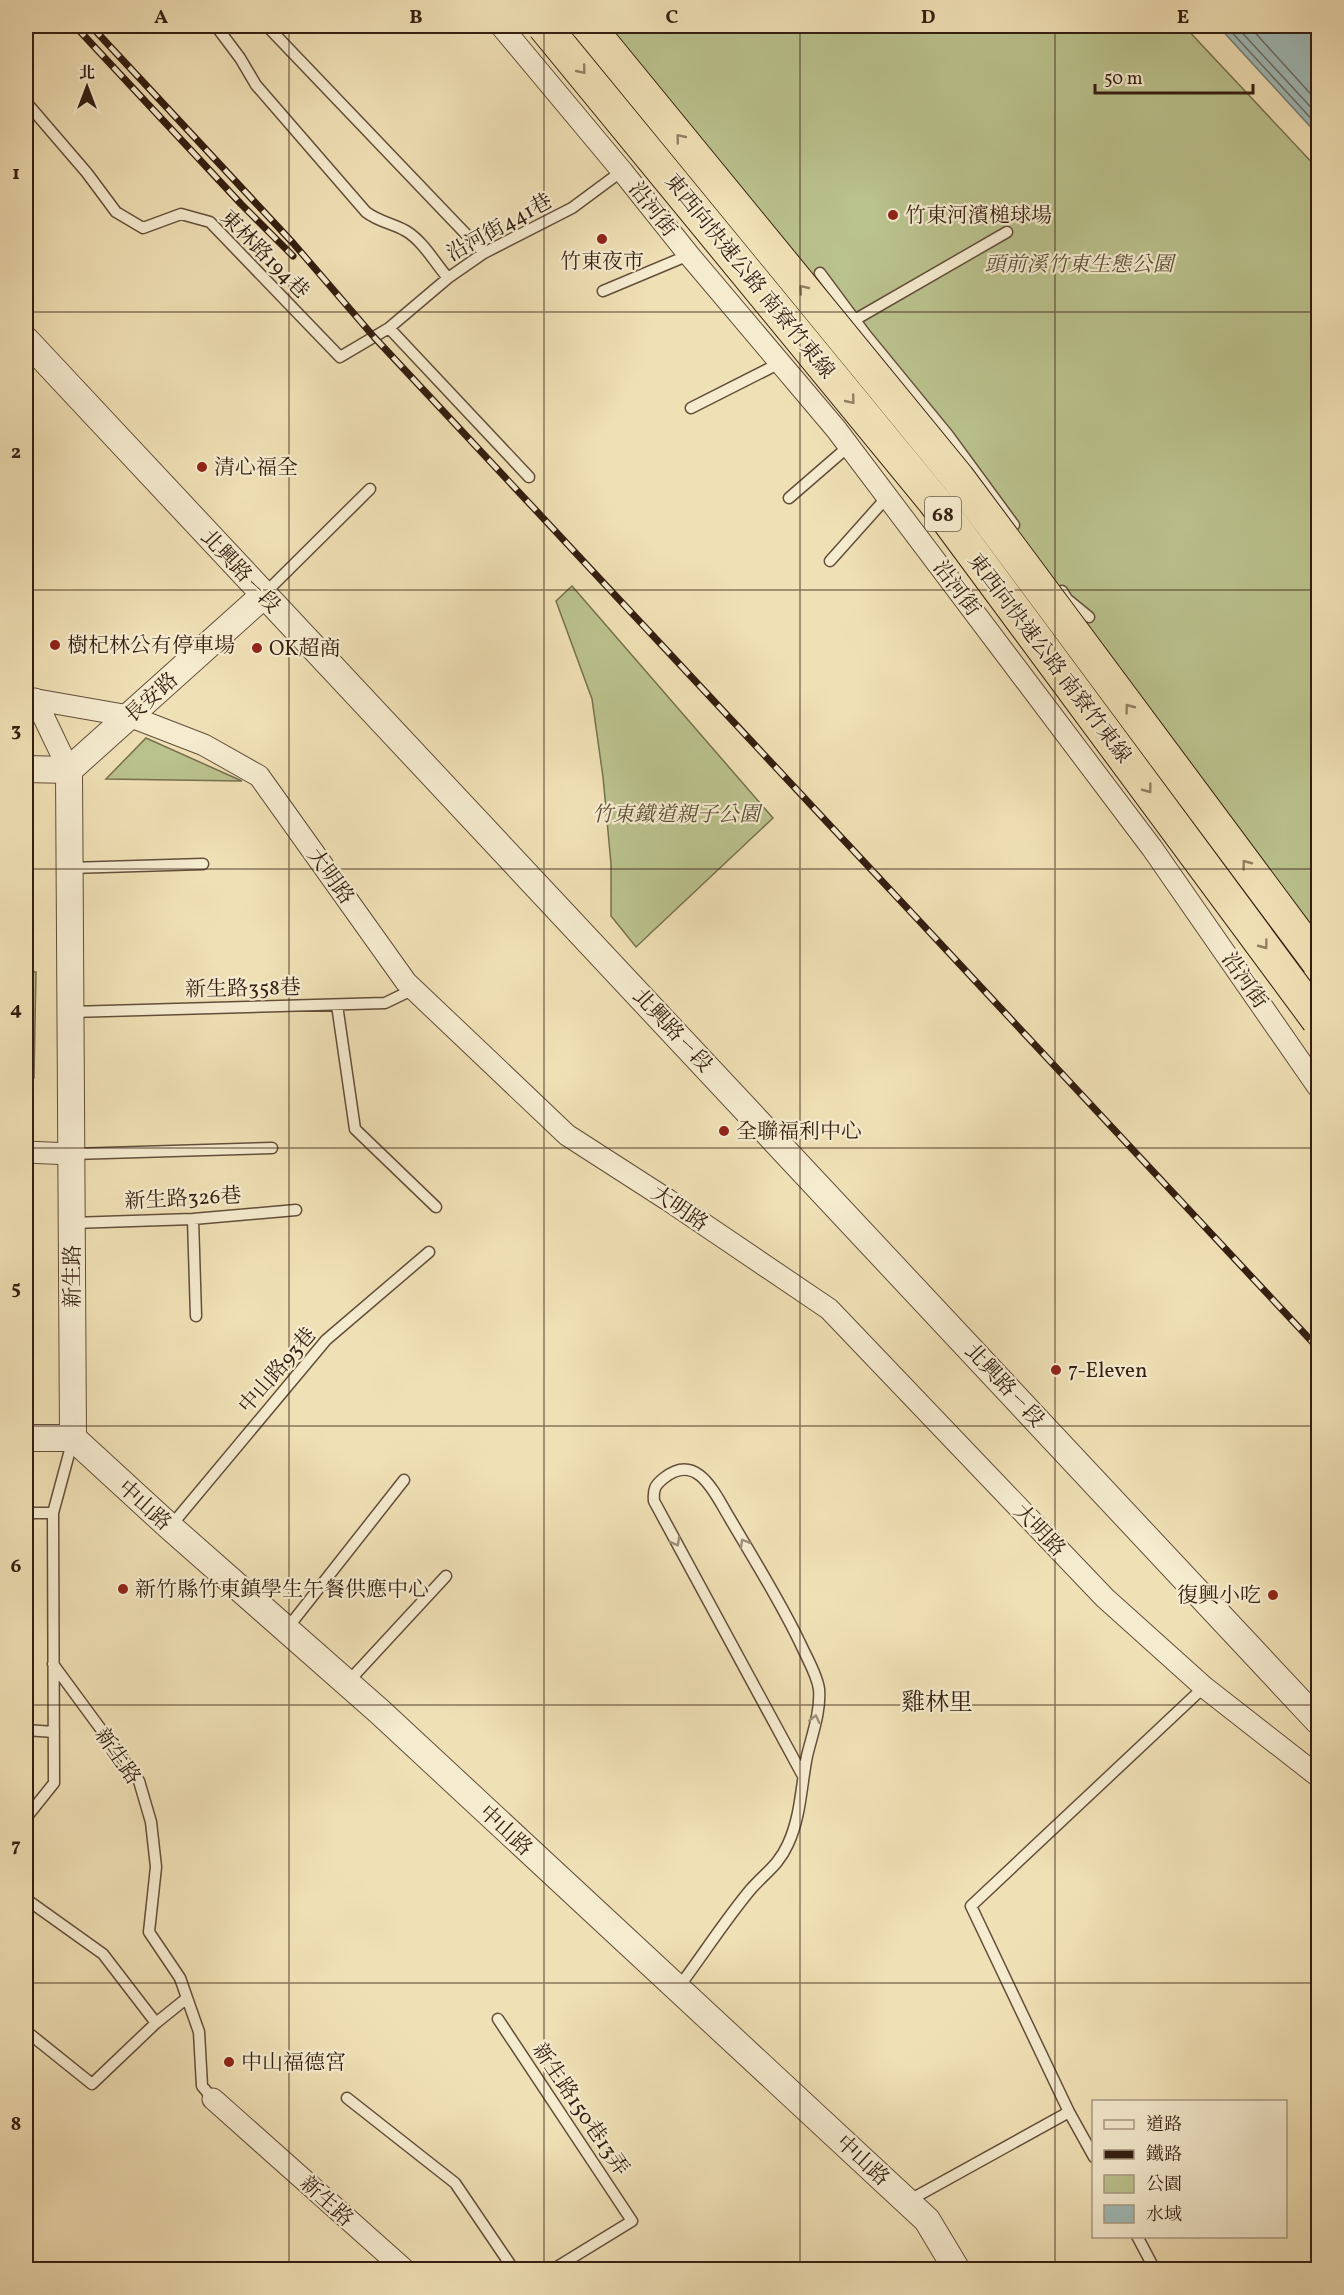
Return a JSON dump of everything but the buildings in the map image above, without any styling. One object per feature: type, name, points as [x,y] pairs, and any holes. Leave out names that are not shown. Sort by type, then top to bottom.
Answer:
[{"type":"highway","name":"東西向快速公路 南寮竹東線","points":[[544,26],[934,501],[1318,1020]]},
{"type":"highway","name":"東西向快速公路 南寮竹東線","points":[[588,26],[958,478],[1318,962]]},
{"type":"street","name":"沿河街","points":[[501,26],[888,496],[1152,848],[1318,1087]]},
{"type":"street","name":"北興路ㄧ段","points":[[30,354],[264,595],[1318,1721]]},
{"type":"street","name":"長安路","points":[[69,770],[264,595]]},
{"type":"street","name":"大明路","points":[[31,698],[129,717],[204,745],[259,776],[406,982],[567,1135],[829,1309],[1105,1598],[1204,1687],[1318,1776]]},
{"type":"street","name":"新生路","points":[[31,698],[69,770],[73,1438]]},
{"type":"street","points":[[26,769],[69,770]]},
{"type":"street","points":[[26,1152],[71,1154]]},
{"type":"street","points":[[26,1438],[73,1438]]},
{"type":"street","name":"中山路","points":[[73,1438],[347,1683],[907,2201],[927,2220],[957,2270]]},
{"type":"street","name":"新生路","points":[[213,2099],[405,2270]]},
{"type":"lane","points":[[216,26],[240,57],[256,85],[366,212],[377,220],[406,231],[448,278]]},
{"type":"lane","points":[[267,26],[484,253]]},
{"type":"lane","name":"東林路194巷","points":[[26,102],[87,173],[116,212],[143,228],[181,214],[210,222],[340,357]]},
{"type":"lane","name":"沿河街441巷","points":[[340,357],[389,328],[448,278],[484,253],[572,208],[622,171]]},
{"type":"lane","points":[[735,310],[818,331],[855,320],[1007,232]]},
{"type":"lane","points":[[603,291],[689,255]]},
{"type":"lane","points":[[820,273],[948,435],[1018,532]]},
{"type":"lane","points":[[389,328],[530,477]]},
{"type":"lane","points":[[691,408],[780,363]]},
{"type":"lane","points":[[789,498],[849,446]]},
{"type":"lane","points":[[264,595],[370,489]]},
{"type":"lane","points":[[830,561],[888,496]]},
{"type":"lane","points":[[1053,580],[1068,599],[1089,617]]},
{"type":"lane","points":[[70,868],[203,864]]},
{"type":"lane","name":"新生路358巷","points":[[70,1012],[385,1003],[414,989]]},
{"type":"lane","points":[[337,1005],[355,1130],[436,1207]]},
{"type":"lane","points":[[71,1154],[272,1148]]},
{"type":"lane","name":"新生路326巷","points":[[72,1223],[193,1219],[296,1210]]},
{"type":"lane","points":[[193,1219],[196,1316]]},
{"type":"lane","name":"中山路93巷","points":[[170,1527],[326,1340],[429,1252]]},
{"type":"lane","name":"新生路","points":[[73,1438],[53,1513],[53,1664],[139,1781],[151,1822],[156,1867],[149,1932],[180,1978],[199,2032],[202,2086],[213,2099]]},
{"type":"lane","points":[[678,1989],[752,1889],[776,1866],[788,1843],[800,1807],[803,1776],[818,1707],[819,1689],[811,1665],[786,1615],[705,1480],[696,1472],[684,1469],[669,1475],[656,1485],[653,1492],[654,1501],[803,1776]]},
{"type":"lane","points":[[286,1630],[404,1480]]},
{"type":"lane","points":[[26,1513],[53,1513]]},
{"type":"lane","points":[[347,1683],[446,1576]]},
{"type":"lane","points":[[26,1818],[54,1783],[53,1664]]},
{"type":"lane","points":[[1092,2153],[1069,2112],[971,1906],[1204,1687]]},
{"type":"lane","points":[[26,1730],[54,1732]]},
{"type":"lane","points":[[26,1899],[104,1954],[156,2023]]},
{"type":"lane","points":[[31,2036],[92,2084],[156,2023],[187,1998]]},
{"type":"lane","name":"新生路150巷13弄","points":[[498,2019],[632,2221],[552,2270]]},
{"type":"lane","points":[[347,2098],[455,2183],[514,2270]]},
{"type":"lane","points":[[907,2201],[1069,2112]]},
{"type":"lane","points":[[1138,2238],[1155,2270]]},
{"type":"green space","name":"頭前溪竹東生態公園","points":[[573,26],[1184,26],[1318,169],[1318,969],[835,338]]},
{"type":"green space","name":"竹東鐵道親子公園","points":[[572,586],[773,818],[636,947],[611,916],[611,864],[603,777],[592,699],[556,601]]},
{"type":"green space","points":[[146,738],[242,781],[106,779]]},
{"type":"green space","points":[[26,971],[36,972],[34,1078],[26,1078]]},
{"type":"water","points":[[1218,26],[1318,26],[1318,135]]},
{"type":"railway","points":[[75,26],[241,204],[293,256]]},
{"type":"railway","points":[[91,26],[293,243],[374,337],[1318,1348]]},
{"type":"place","name":"竹東河濱槌球場","points":[[893,215]]},
{"type":"place","name":"竹東夜市","points":[[602,239]]},
{"type":"place","name":"清心福全","points":[[202,467]]},
{"type":"place","name":"樹杞林公有停車場","points":[[55,645]]},
{"type":"place","name":"OK超商","points":[[257,648]]},
{"type":"place","name":"全聯福利中心","points":[[724,1131]]},
{"type":"place","name":"7-Eleven","points":[[1056,1370]]},
{"type":"place","name":"新竹縣竹東鎮學生午餐供應中心","points":[[123,1589]]},
{"type":"place","name":"復興小吃","points":[[1273,1595]]},
{"type":"place","name":"中山福德宮","points":[[229,2062]]},
{"type":"district","name":"雞林里","points":[[937,1702]]}]
